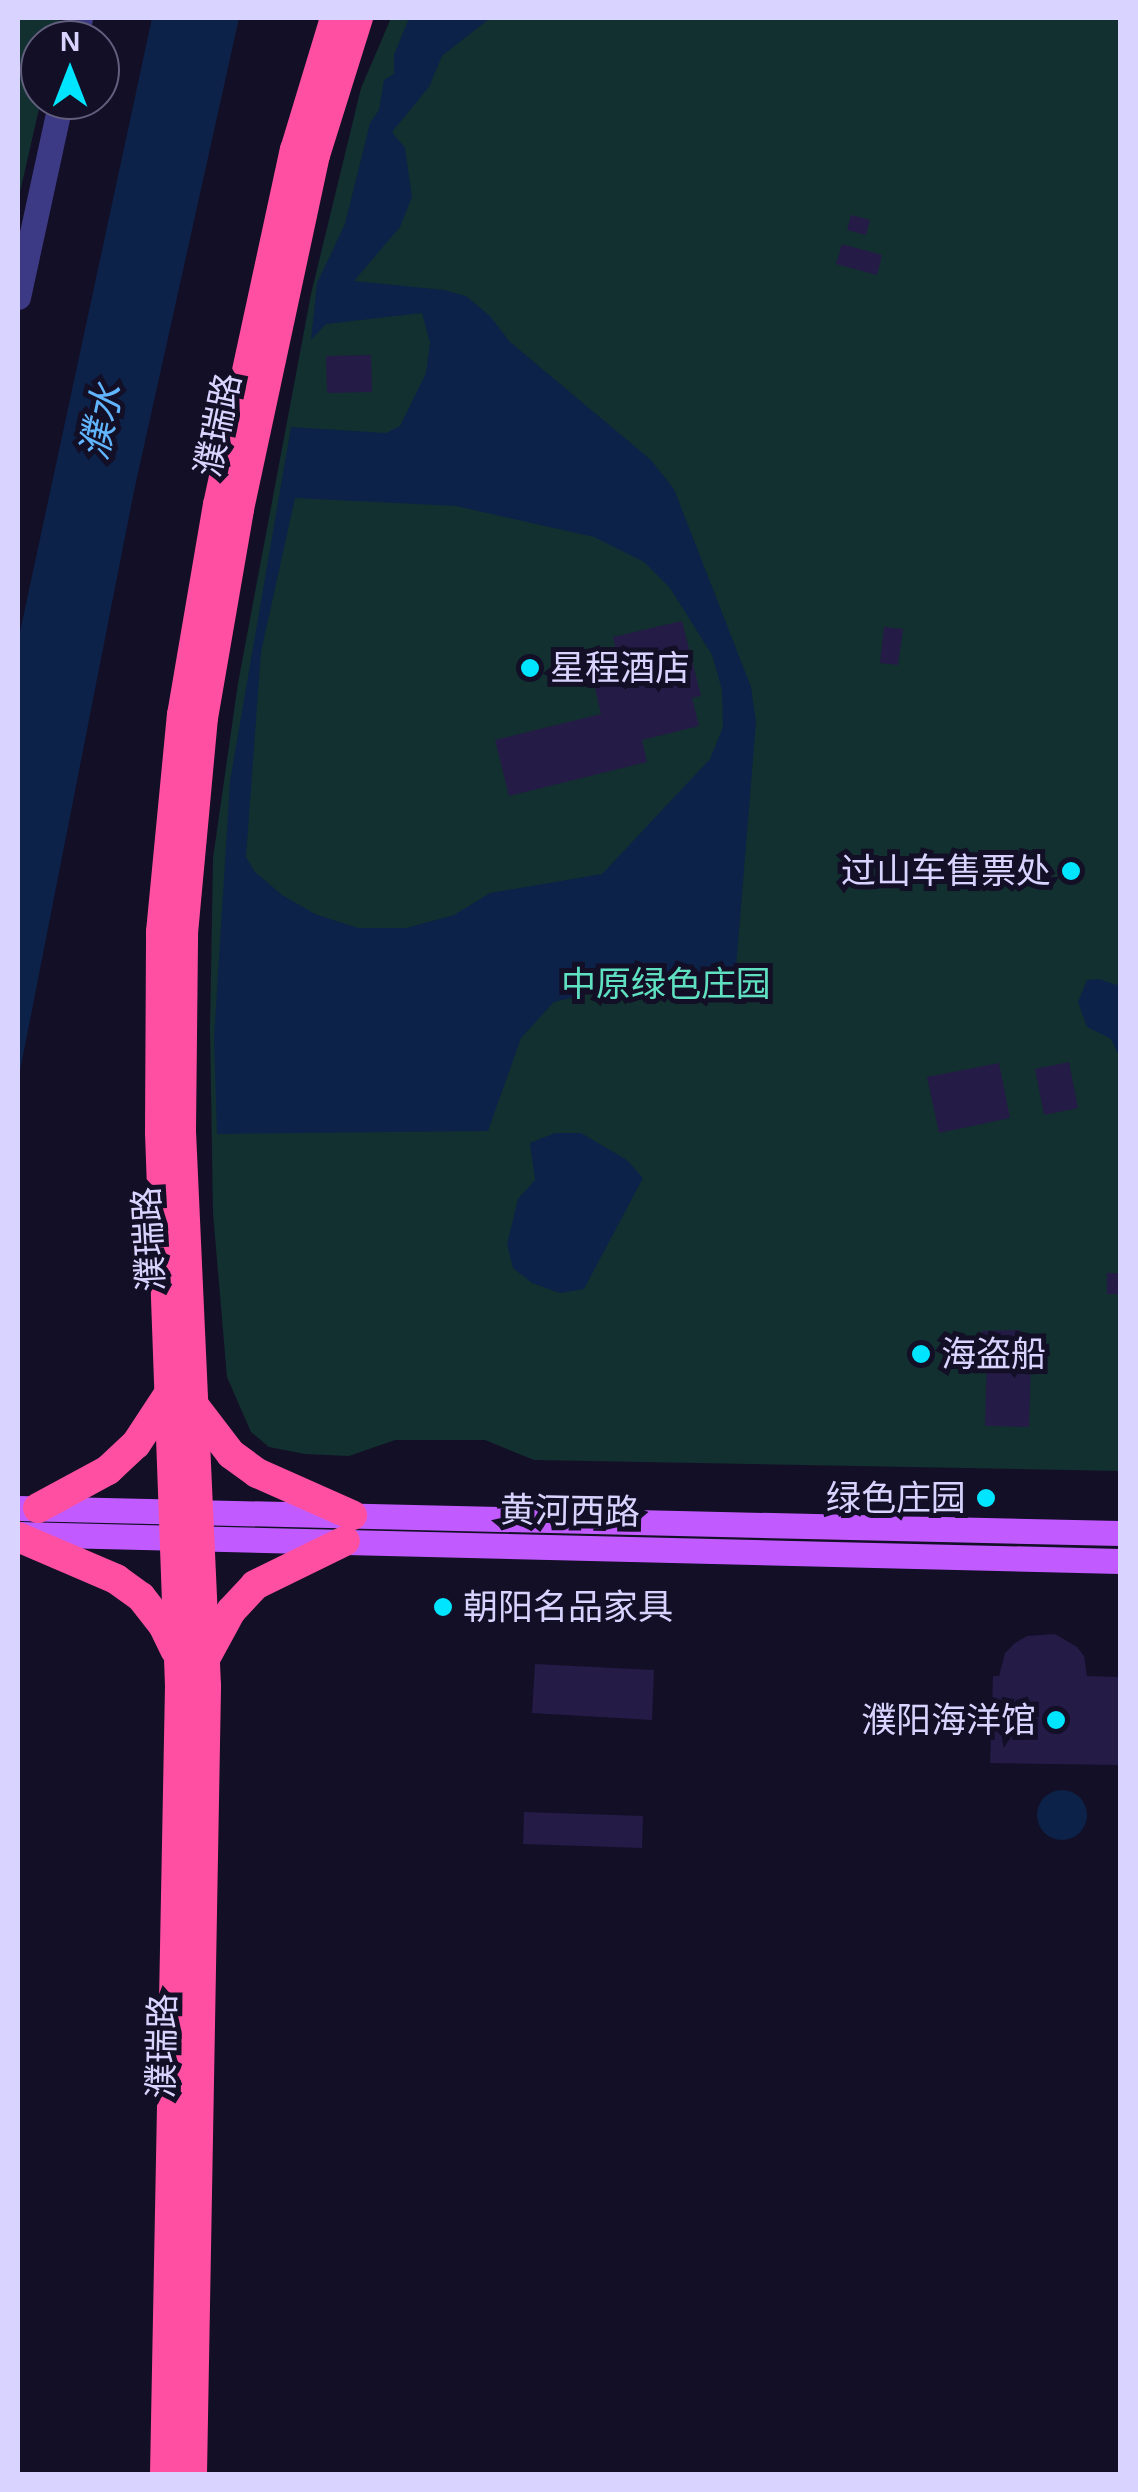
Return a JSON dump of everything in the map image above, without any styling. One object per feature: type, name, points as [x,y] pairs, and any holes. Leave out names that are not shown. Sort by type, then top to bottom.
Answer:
[{"type":"highway","name":"濮瑞路","points":[[183,1399],[158,1036],[161,932],[182,715],[218,505],[275,232],[335,18]]},
{"type":"highway","name":"濮瑞路","points":[[192,2474],[192,1658],[183,1399],[183,933],[203,718],[239,509],[315,155],[358,18]]},
{"type":"highway","points":[[18,1535],[116,1579],[141,1597],[192,1658],[254,1585],[348,1528],[231,1454],[183,1399],[108,1470],[28,1508]]},
{"type":"highway","name":"濮瑞路","points":[[165,2474],[192,1658]]},
{"type":"main road","name":"黄河西路","points":[[28,1508],[187,1524],[348,1528],[1120,1533]]},
{"type":"main road","name":"黄河西路","points":[[18,1535],[187,1524]]},
{"type":"main road","name":"黄河西路","points":[[348,1528],[1120,1562]]},
{"type":"street","points":[[18,297],[58,120]]},
{"type":"green space","points":[[18,18],[60,18],[20,20],[20,120],[36,120],[18,201]]},
{"type":"green space","name":"中原绿色庄园","points":[[391,18],[1120,18],[1120,1471],[534,1460],[485,1440],[395,1440],[349,1456],[269,1447],[251,1432],[227,1377],[213,1213],[213,858],[238,683],[311,294],[361,88]]},
{"type":"water","name":"濮水","points":[[152,18],[239,18],[134,491],[18,1081],[18,641]]},
{"type":"water","points":[[409,18],[490,18],[442,56],[429,87],[392,132],[405,148],[412,197],[400,227],[354,281],[444,290],[466,296],[490,316],[510,342],[651,460],[674,489],[751,687],[756,722],[735,981],[718,992],[623,985],[554,1002],[521,1038],[488,1131],[217,1134],[214,1038],[230,781],[291,427],[386,433],[400,426],[426,373],[430,343],[422,313],[326,324],[311,340],[317,283],[345,224],[370,123],[379,110],[384,80],[394,74],[394,55]],"holes":[[[295,498],[456,506],[594,537],[644,562],[670,588],[712,655],[722,690],[723,727],[710,759],[602,874],[490,893],[454,915],[406,928],[358,928],[315,914],[282,895],[255,872],[246,857],[261,652]]]},
{"type":"water","points":[[1099,979],[1120,986],[1120,1058],[1111,1039],[1087,1027],[1078,1002],[1087,980]]},
{"type":"water","points":[[555,1133],[581,1133],[627,1160],[643,1178],[584,1289],[560,1293],[532,1283],[513,1268],[507,1244],[518,1199],[535,1180],[530,1143]]},
{"type":"water","points":[[1062,1790],[1080,1797],[1087,1815],[1080,1833],[1062,1840],[1044,1833],[1037,1815],[1044,1797]]},
{"type":"building","points":[[851,215],[870,220],[866,235],[847,230]]},
{"type":"building","points":[[842,244],[882,255],[877,275],[836,264]]},
{"type":"building","points":[[371,355],[372,392],[327,393],[326,356]]},
{"type":"building","points":[[682,621],[701,696],[692,698],[699,726],[642,740],[647,762],[509,796],[495,740],[601,714],[588,658],[616,651],[613,637]]},
{"type":"building","points":[[884,627],[903,629],[898,665],[880,663]]},
{"type":"building","points":[[1069,1062],[1078,1108],[1044,1115],[1035,1069]]},
{"type":"building","points":[[999,1063],[1010,1118],[939,1133],[927,1077]]},
{"type":"building","points":[[1107,1273],[1120,1273],[1120,1294],[1107,1294]]},
{"type":"building","points":[[1020,1330],[1021,1355],[982,1356],[982,1331]]},
{"type":"building","points":[[987,1359],[1031,1361],[1029,1427],[985,1426]]},
{"type":"building","name":"濮阳海洋馆","points":[[1055,1634],[1084,1656],[1087,1676],[1120,1677],[1120,1765],[990,1763],[993,1676],[999,1676],[1005,1653],[1015,1643],[1027,1636]]},
{"type":"building","points":[[535,1664],[654,1670],[652,1720],[532,1713]]},
{"type":"building","points":[[524,1812],[643,1816],[642,1848],[523,1844]]},
{"type":"place","name":"星程酒店","points":[[530,668]]},
{"type":"place","name":"过山车售票处","points":[[1071,871]]},
{"type":"place","name":"海盗船","points":[[921,1354]]},
{"type":"place","name":"绿色庄园","points":[[986,1498]]},
{"type":"place","name":"朝阳名品家具","points":[[443,1607]]},
{"type":"place","name":"濮阳海洋馆","points":[[1056,1720]]}]
